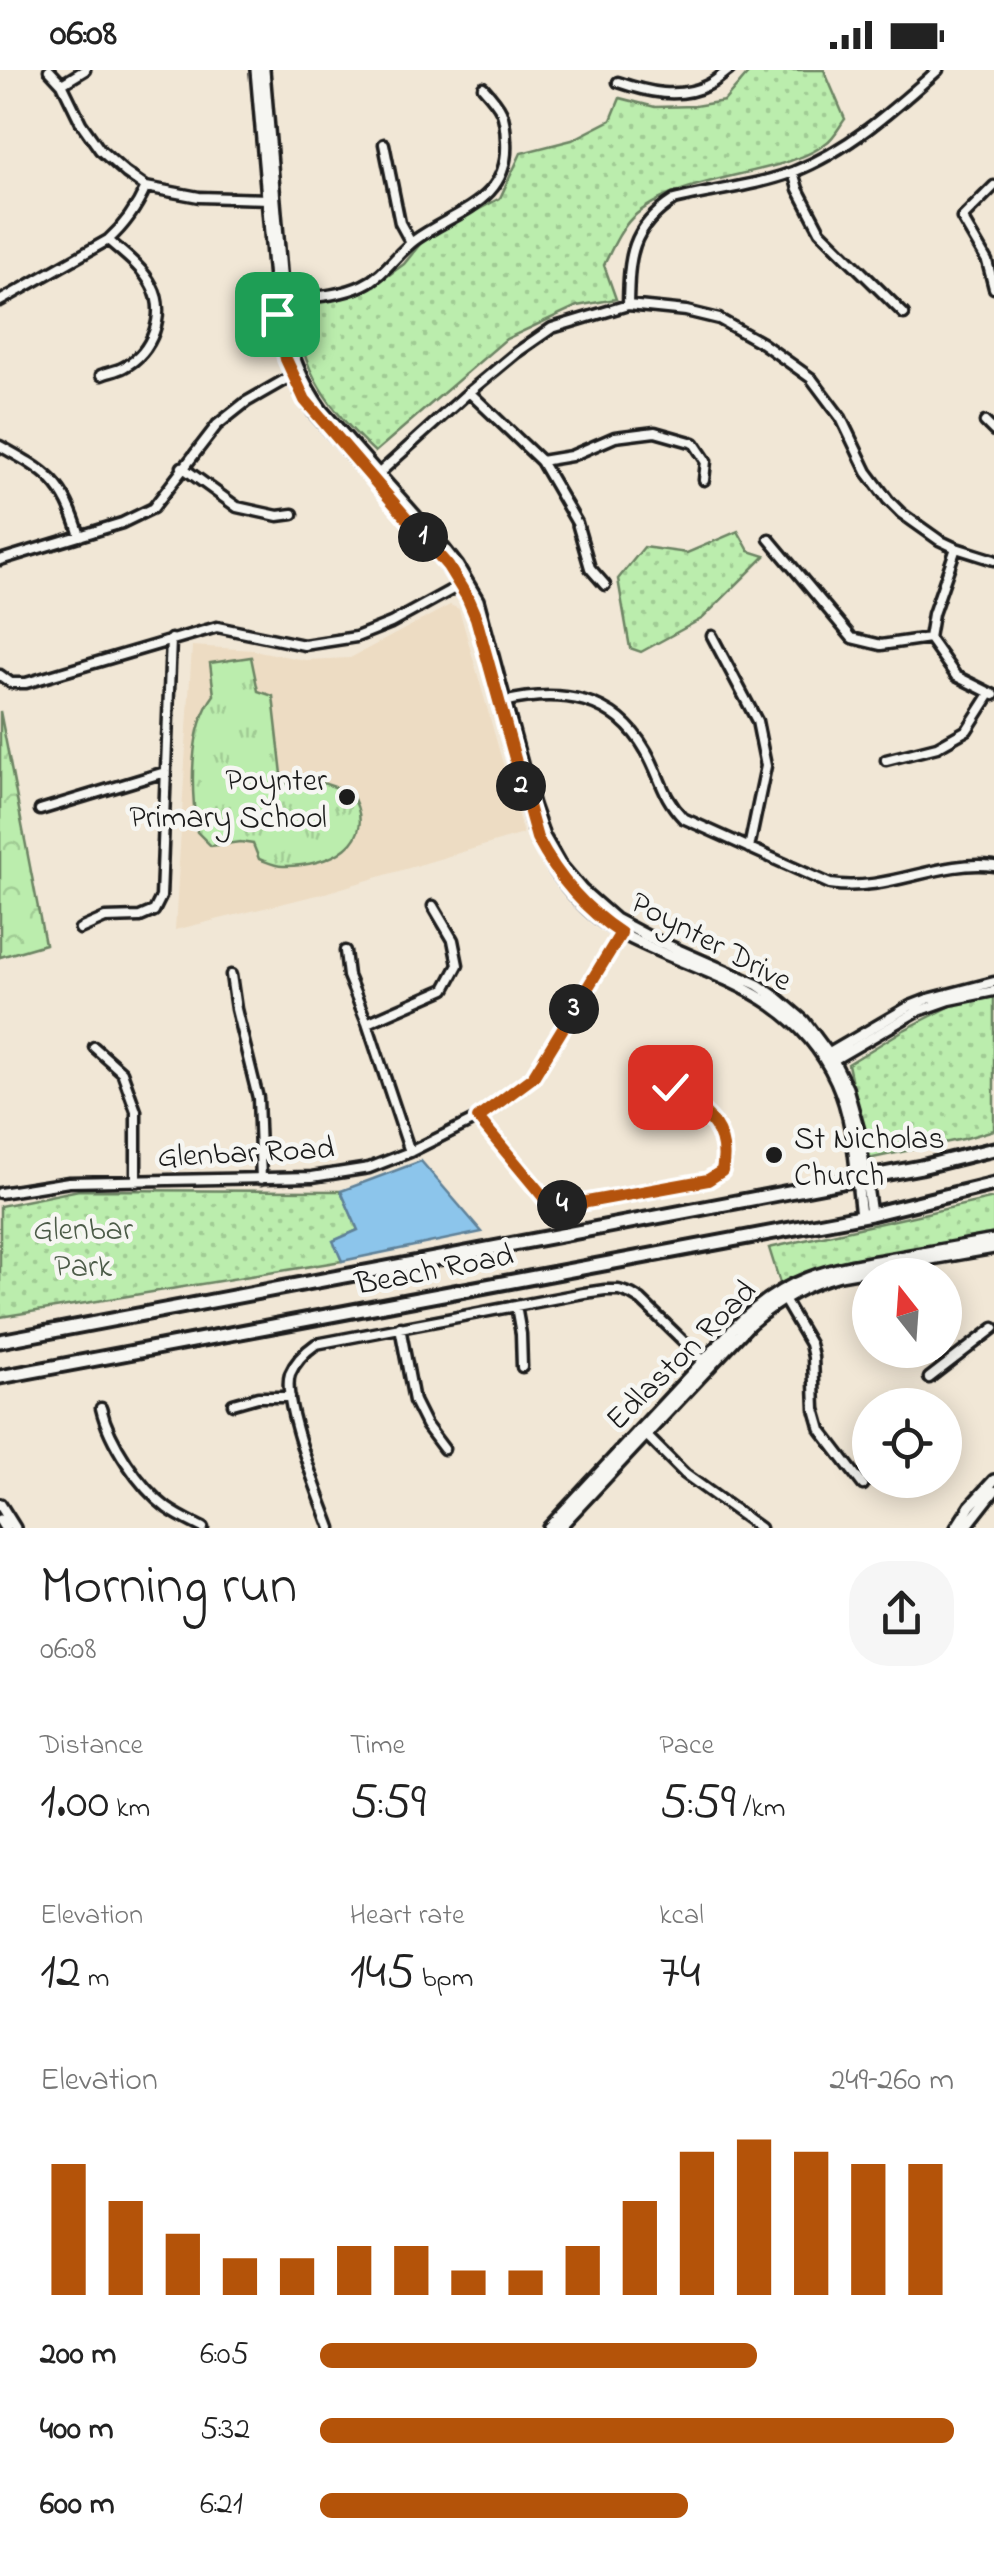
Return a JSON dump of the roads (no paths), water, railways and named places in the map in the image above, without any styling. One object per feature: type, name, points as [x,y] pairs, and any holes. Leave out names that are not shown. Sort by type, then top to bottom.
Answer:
[{"type":"main road","name":"Beach Road","points":[[0,1342],[921,1168],[994,1149]]},
{"type":"main road","name":"Beach Road","points":[[0,1377],[866,1214],[994,1184]]},
{"type":"street","points":[[49,70],[62,84],[81,124],[100,150],[146,187],[199,197],[271,199]]},
{"type":"street","points":[[62,84],[85,70]]},
{"type":"street","name":"Poynter Drive","points":[[256,70],[280,300],[296,374],[376,476],[440,543],[478,600],[533,806],[551,850],[568,876],[623,929],[768,991],[804,1021],[828,1059],[846,1111],[866,1214]]},
{"type":"street","name":"Poynter Drive","points":[[264,70],[271,199]]},
{"type":"street","points":[[618,82],[648,92],[683,93],[708,85],[728,70]]},
{"type":"street","points":[[628,305],[633,244],[658,210],[674,200],[793,172],[827,155],[878,123],[938,70]]},
{"type":"street","points":[[280,300],[362,286],[383,273],[411,243],[490,194],[503,174],[507,157],[502,108],[483,88]]},
{"type":"street","points":[[384,144],[400,224],[411,243]]},
{"type":"street","points":[[793,172],[820,232],[904,314]]},
{"type":"street","points":[[994,186],[962,218],[987,261],[994,288]]},
{"type":"street","points":[[0,302],[108,240],[137,206],[146,187]]},
{"type":"street","points":[[101,374],[124,368],[135,360],[147,346],[158,320],[158,298],[152,286],[139,268],[108,240]]},
{"type":"street","points":[[376,476],[469,392],[552,328],[628,305],[686,311],[720,318],[811,378],[841,418],[867,472],[888,500],[927,534],[994,560]]},
{"type":"street","points":[[0,560],[122,523],[152,508],[216,425],[246,402],[296,374]]},
{"type":"street","points":[[469,392],[540,462],[577,523],[590,568],[606,585]]},
{"type":"street","points":[[984,422],[994,431]]},
{"type":"street","points":[[540,462],[571,456],[615,437],[655,432],[694,442],[706,462],[704,480]]},
{"type":"street","points":[[0,446],[34,464],[60,486],[80,536]]},
{"type":"street","points":[[182,467],[237,508],[278,516],[293,514]]},
{"type":"street","points":[[769,539],[852,638],[880,645],[929,638]]},
{"type":"street","points":[[886,760],[937,747],[966,730],[992,694],[956,676],[929,638],[933,614],[956,548]]},
{"type":"street","points":[[0,675],[12,683],[26,683],[217,627],[304,644],[356,637],[392,623],[464,583]]},
{"type":"street","points":[[712,636],[757,721],[766,766],[749,848]]},
{"type":"street","points":[[80,929],[105,918],[140,917],[154,912],[161,896],[171,638]]},
{"type":"street","points":[[503,702],[554,696],[587,700],[607,709],[628,724],[646,751],[669,803],[683,818],[830,884],[852,887],[978,864],[994,866]]},
{"type":"street","points":[[40,810],[165,772]]},
{"type":"street","points":[[368,1023],[445,989],[458,965],[453,940],[433,906]]},
{"type":"street","name":"Glenbar Road","points":[[0,1193],[69,1182],[312,1177],[369,1168],[410,1152],[478,1118],[533,1077],[623,929]]},
{"type":"street","points":[[345,952],[348,976],[368,1023],[410,1152]]},
{"type":"street","points":[[231,976],[258,1098],[261,1178]]},
{"type":"street","points":[[828,1059],[910,1006],[994,982]]},
{"type":"street","points":[[828,1059],[916,1012],[994,991]]},
{"type":"street","points":[[94,1047],[122,1072],[136,1112],[136,1182]]},
{"type":"street","points":[[478,1118],[546,1200],[565,1206],[708,1180],[722,1171],[725,1154],[712,1118],[670,1087]]},
{"type":"street","name":"Edlaston Road","points":[[559,1528],[706,1363],[805,1278],[840,1267],[994,1240]]},
{"type":"street","name":"Edlaston Road","points":[[781,1296],[840,1275],[994,1248]]},
{"type":"street","points":[[331,1528],[290,1397],[289,1376],[308,1350],[331,1340],[594,1291],[619,1290],[641,1300],[706,1363]]},
{"type":"street","points":[[781,1296],[810,1344],[817,1421],[852,1471]]},
{"type":"street","points":[[516,1306],[522,1366]]},
{"type":"street","points":[[400,1327],[414,1402],[444,1449]]},
{"type":"street","points":[[929,1378],[994,1328]]},
{"type":"street","points":[[233,1404],[258,1397],[290,1397]]},
{"type":"street","points":[[101,1408],[114,1440],[142,1484],[166,1508],[203,1528]]},
{"type":"street","points":[[643,1432],[700,1486],[760,1528]]},
{"type":"street","name":"Edlaston Road","points":[[549,1528],[643,1432]]},
{"type":"street","points":[[956,1528],[994,1480]]},
{"type":"street","points":[[965,1528],[994,1491]]},
{"type":"street","points":[[0,1504],[15,1528]]},
{"type":"street","points":[[0,1520],[5,1528]]},
{"type":"water","points":[[421,1161],[482,1232],[342,1261],[333,1241],[358,1230],[341,1191]]},
{"type":"place","name":"Poynter Primary School","points":[[347,797]]},
{"type":"place","name":"St Nicholas Church","points":[[774,1155]]},
{"type":"park label","name":"Glenbar Park","points":[[83,1246]]}]
